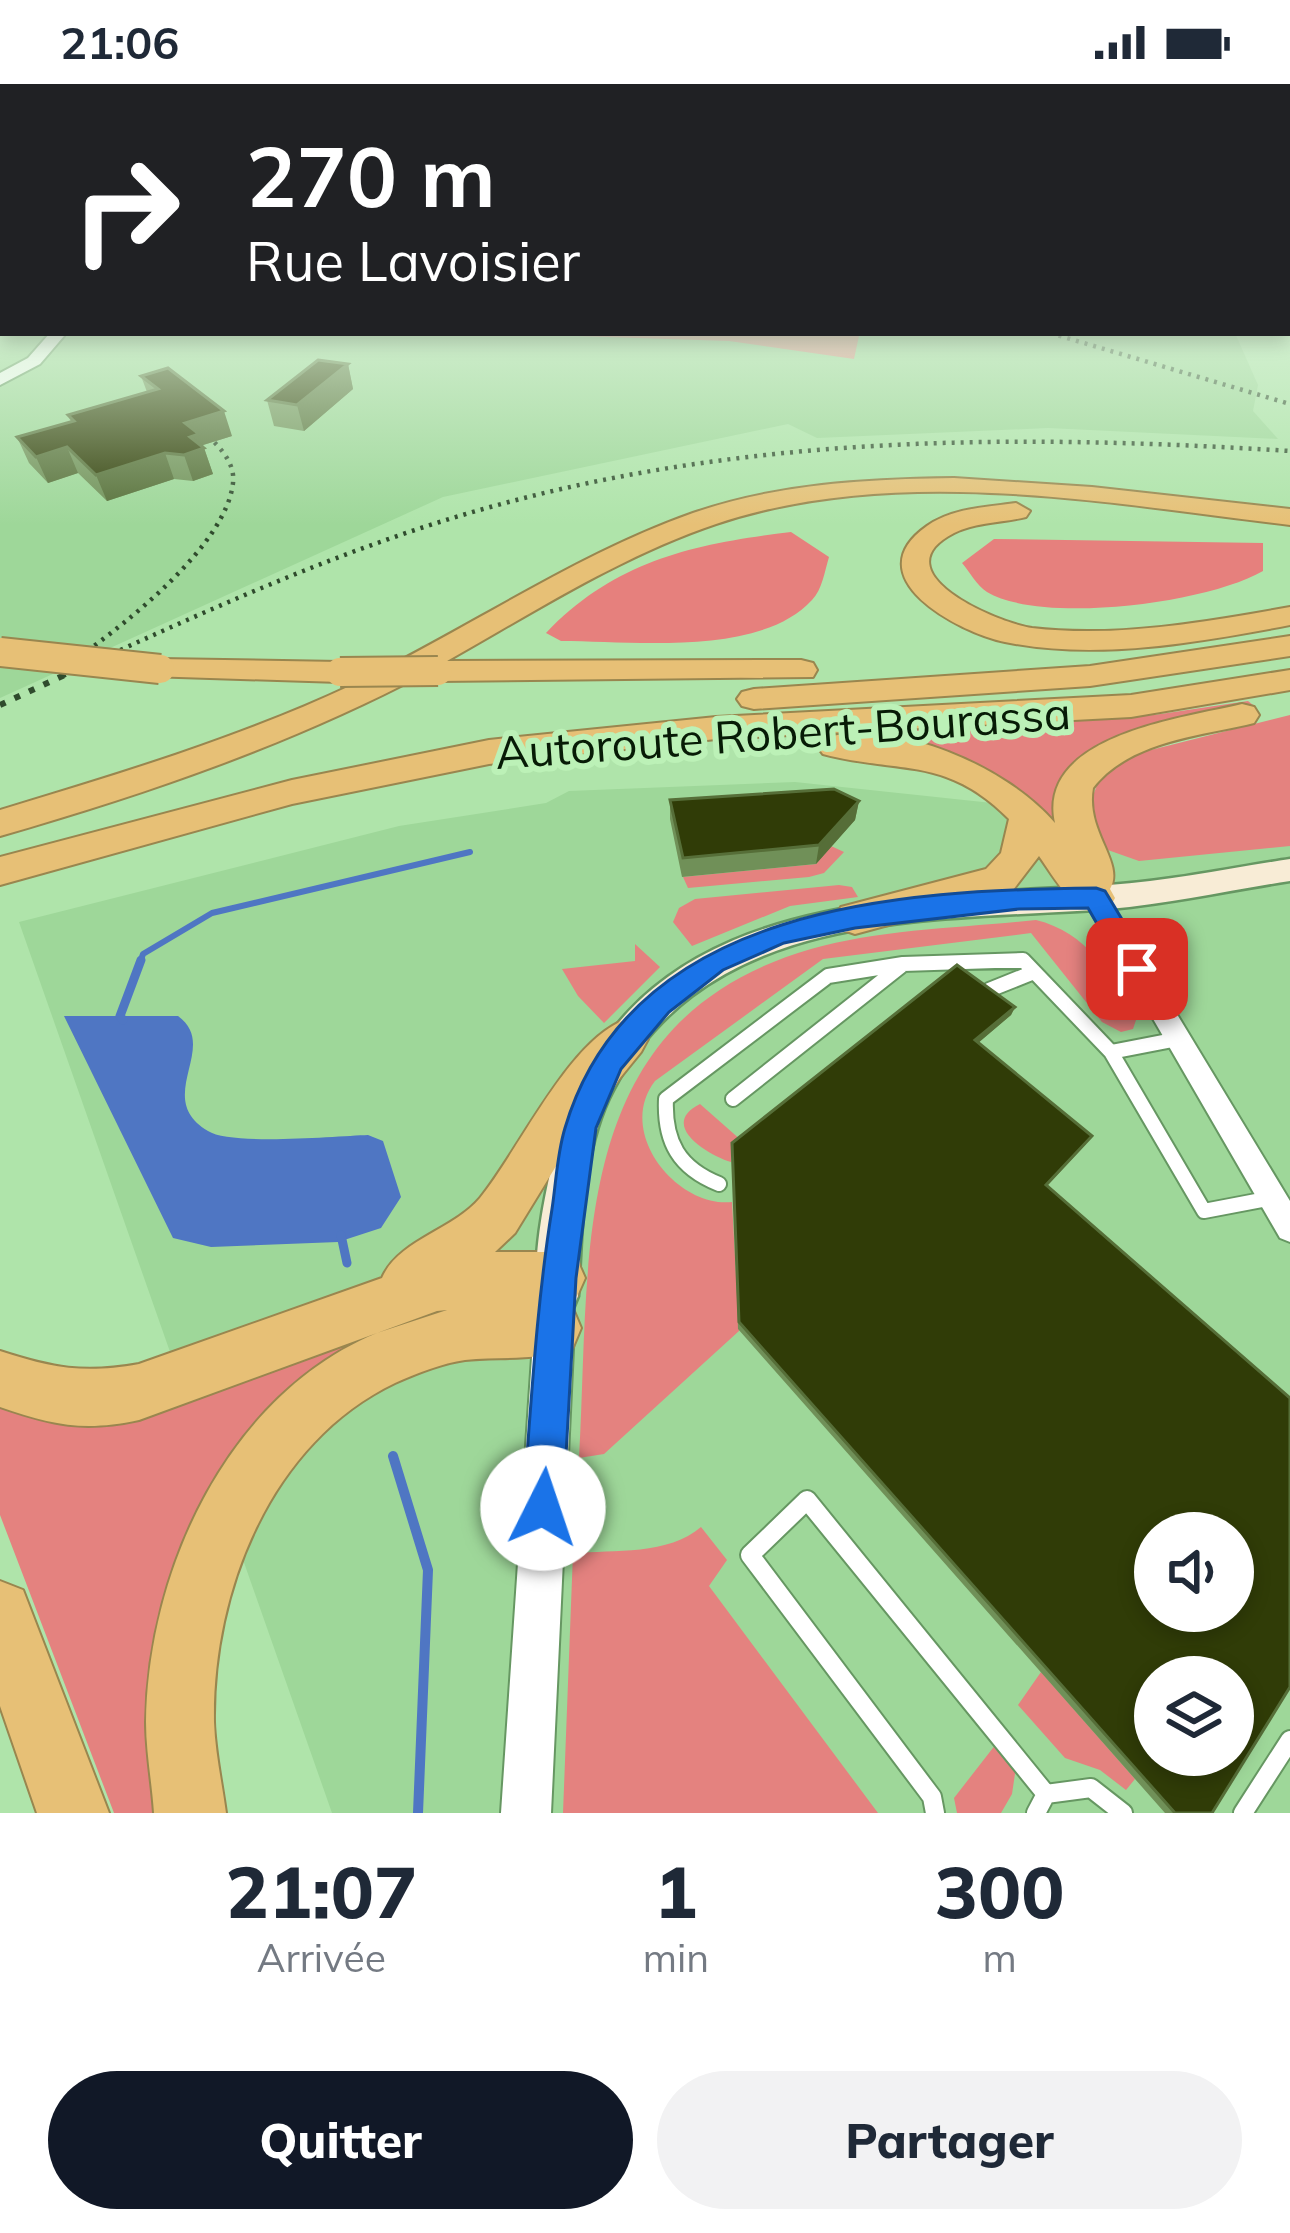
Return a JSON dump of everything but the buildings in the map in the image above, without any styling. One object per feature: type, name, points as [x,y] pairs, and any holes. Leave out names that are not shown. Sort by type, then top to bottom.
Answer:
[{"type":"highway","points":[[0,823],[160,772],[310,716],[626,552],[684,526],[759,502],[866,488],[926,488],[1094,497],[1290,517]]},
{"type":"highway","points":[[1290,527],[1084,512],[983,513],[933,530],[920,542],[914,561],[918,578],[943,604],[1012,634],[1076,639],[1290,616]]},
{"type":"highway","name":"Autoroute Robert-Bourassa","points":[[0,841],[311,761],[516,723],[707,703],[1050,680],[1186,666],[1290,646]]},
{"type":"highway","points":[[0,652],[160,669],[340,672],[936,669],[1103,660],[1186,666]]},
{"type":"highway","name":"Autoroute Robert-Bourassa","points":[[0,871],[292,792],[489,752],[716,728],[1131,706],[1290,680]]},
{"type":"highway","points":[[1096,898],[1096,864],[1077,836],[1070,806],[1078,782],[1093,764],[1134,742],[1290,702]]},
{"type":"highway","points":[[570,745],[828,745],[902,752],[961,769],[990,784],[1028,817],[1096,898]]},
{"type":"highway","points":[[855,918],[999,880],[1019,858],[1028,817]]},
{"type":"highway","points":[[340,1318],[447,1257],[497,1216],[562,1112],[626,1039]]},
{"type":"highway","points":[[0,1378],[56,1398],[109,1398],[182,1378],[437,1285],[494,1277],[556,1303]]},
{"type":"highway","points":[[190,1813],[178,1711],[184,1634],[225,1520],[265,1457],[332,1387],[386,1353],[556,1303]]},
{"type":"highway","points":[[0,1613],[73,1813]]},
{"type":"main road","points":[[556,1303],[580,1128],[598,1081],[626,1039],[676,988],[733,952],[804,927],[855,918],[1019,899],[1096,898],[1290,869]]},
{"type":"street","points":[[0,380],[29,364]]},
{"type":"street","points":[[1096,898],[1290,1228]]},
{"type":"street","points":[[526,1813],[556,1303]]},
{"type":"lane","points":[[719,1184],[700,1178],[670,1153],[663,1121],[665,1099],[828,976],[903,964],[1023,960],[1111,1052],[1204,1211],[1272,1198]]},
{"type":"lane","points":[[733,1100],[903,964]]},
{"type":"lane","points":[[989,990],[1034,972]]},
{"type":"lane","points":[[1111,1052],[1179,1039]]},
{"type":"lane","points":[[935,1813],[932,1797],[750,1555],[807,1500],[1041,1803],[1090,1788],[1123,1813]]},
{"type":"lane","points":[[1243,1813],[1290,1740]]},
{"type":"shaded area","points":[[0,364],[1249,364],[1258,385],[1253,411],[1278,439],[1048,428],[817,438],[788,424],[443,497],[0,698]]},
{"type":"shaded area","points":[[791,532],[829,557],[823,580],[812,600],[789,618],[761,630],[729,638],[658,643],[561,641],[546,633],[600,588],[658,560]]},
{"type":"shaded area","points":[[994,539],[1263,543],[1263,571],[1166,600],[1125,606],[1046,607],[987,592],[973,578],[962,563]]},
{"type":"shaded area","points":[[1248,701],[1253,705],[1157,724],[1095,748],[1073,767],[1059,792],[1058,824],[1049,825],[1031,804],[859,737],[858,732],[1154,715]]},
{"type":"shaded area","points":[[1290,715],[1290,846],[1139,861],[1105,849],[1094,831],[1091,801],[1100,777],[1131,755]]},
{"type":"shaded area","points":[[1290,735],[1290,1813],[332,1813],[19,922],[399,826],[546,803],[569,791],[795,782],[1097,814]]},
{"type":"shaded area","points":[[831,846],[844,852],[824,873],[809,877],[688,888],[683,877],[816,864]]},
{"type":"shaded area","points":[[852,887],[858,897],[790,906],[692,946],[673,922],[679,908],[695,899]]},
{"type":"shaded area","points":[[1036,920],[1070,934],[1096,957],[1137,1017],[1133,1029],[1121,1032],[1102,1022],[1031,933],[823,959],[655,1081],[645,1101],[643,1123],[658,1163],[692,1193],[732,1202],[739,1331],[604,1454],[579,1458],[586,1302],[593,1226],[607,1153],[633,1087],[673,1030],[731,983],[811,949],[894,933]]},
{"type":"shaded area","points":[[635,944],[660,967],[604,1023],[578,996],[562,969],[635,961]]},
{"type":"shaded area","points":[[700,1104],[742,1141],[731,1151],[731,1162],[700,1146],[685,1130],[688,1112]]},
{"type":"shaded area","points":[[414,1305],[416,1319],[386,1331],[292,1394],[163,1813],[114,1813],[0,1515],[0,1405]]},
{"type":"shaded area","points":[[701,1527],[727,1560],[709,1586],[878,1813],[563,1813],[573,1553],[657,1547]]},
{"type":"shaded area","points":[[1041,1672],[1135,1779],[1126,1790],[1100,1770],[1065,1758],[1018,1705]]},
{"type":"shaded area","points":[[996,1744],[1016,1767],[1012,1794],[1001,1813],[957,1813],[954,1798]]},
{"type":"water","points":[[64,1016],[178,1016],[193,1042],[186,1103],[192,1118],[208,1131],[261,1139],[368,1135],[383,1141],[401,1197],[381,1228],[338,1242],[211,1247],[173,1238]]},
{"type":"waterway","points":[[141,960],[143,954],[212,913],[470,852]]},
{"type":"waterway","points":[[123,1020],[120,1016],[141,960]]},
{"type":"waterway","points":[[341,1235],[347,1263]]},
{"type":"waterway","points":[[393,1456],[428,1570],[418,1813]]},
{"type":"railway","points":[[1154,364],[1290,404]]},
{"type":"railway","points":[[80,656],[172,580],[213,531],[233,483],[228,461],[214,442]]},
{"type":"railway","points":[[63,676],[275,582],[383,541],[592,482],[790,452],[889,445],[1090,442],[1290,451]]},
{"type":"railway","points":[[0,705],[69,673]]},
{"type":"route","points":[[543,1508],[558,1278],[580,1128],[609,1062],[676,988],[713,962],[804,927],[1019,899],[1096,898],[1137,969]]}]
